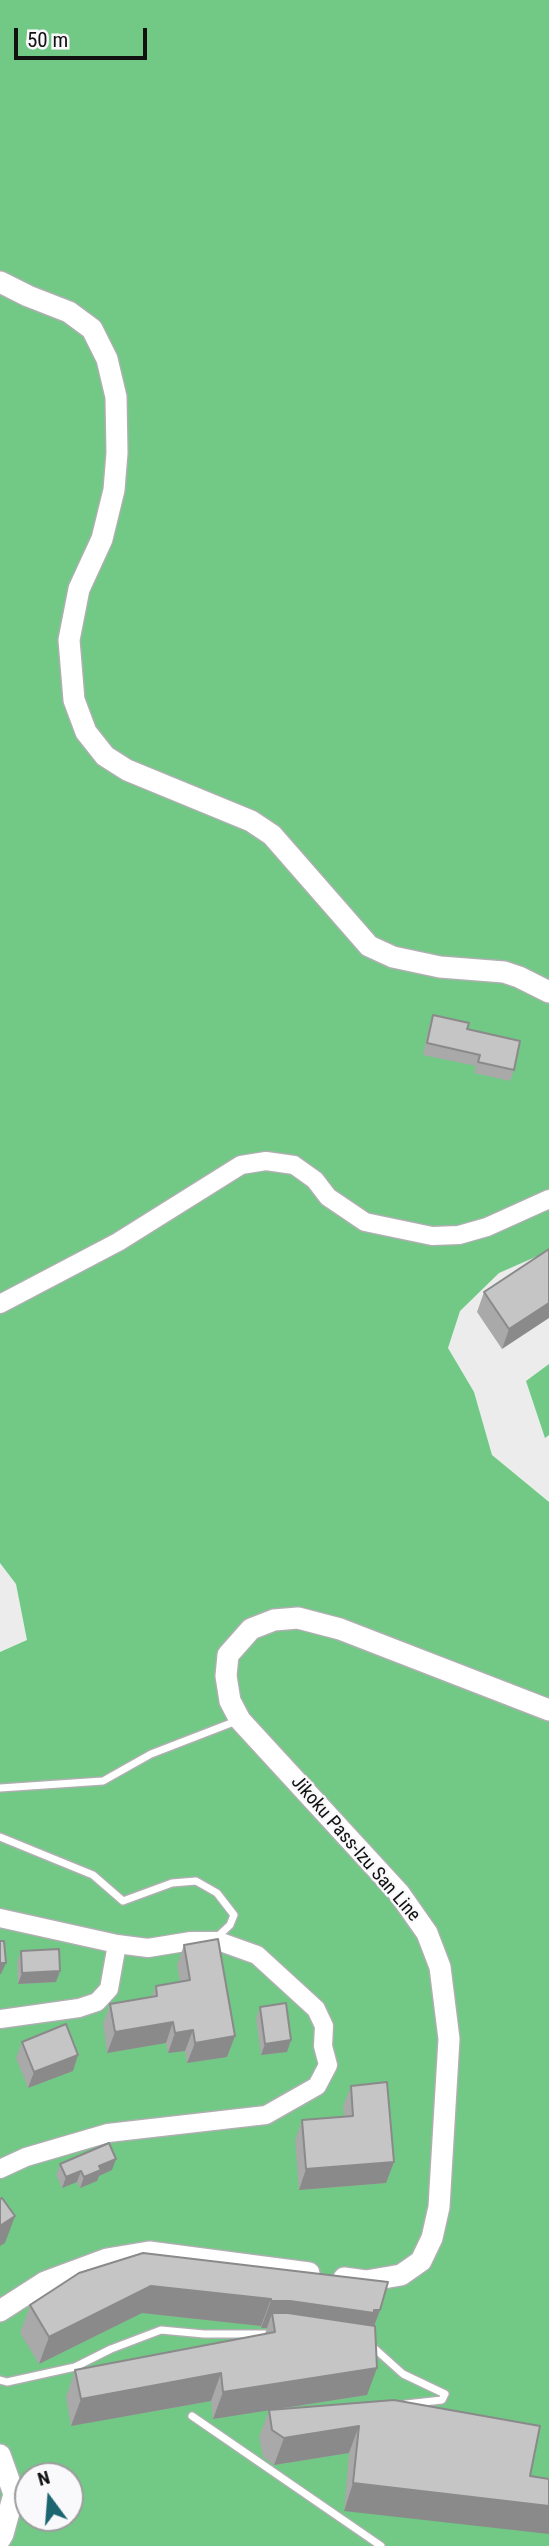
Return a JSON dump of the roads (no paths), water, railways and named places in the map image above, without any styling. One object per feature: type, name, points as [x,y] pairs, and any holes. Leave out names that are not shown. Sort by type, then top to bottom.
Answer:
[{"type":"main road","points":[[0,282],[69,312],[92,329],[107,359],[116,397],[117,453],[114,490],[102,539],[79,589],[69,640],[75,701],[86,732],[105,756],[127,769],[251,821],[272,835],[369,946],[393,957],[440,967],[504,972],[549,992]]},
{"type":"main road","name":"Jikoku Pass-Izu San Line","points":[[0,2311],[45,2282],[107,2259],[149,2252],[366,2281],[401,2275],[421,2261],[432,2238],[439,2207],[449,2039],[440,1967],[427,1933],[399,1893],[240,1720],[230,1701],[226,1676],[228,1655],[251,1629],[274,1620],[298,1618],[340,1629],[549,1710]]},
{"type":"main road","points":[[0,2455],[14,2494],[4,2534],[0,2539]]},
{"type":"street","points":[[0,1304],[118,1242],[241,1165],[266,1161],[294,1165],[315,1180],[328,1197],[365,1222],[432,1236],[459,1235],[487,1227],[549,1199]]},
{"type":"street","points":[[0,1917],[117,1944],[148,1948],[191,1941],[218,1941],[257,1955],[316,2008],[324,2026],[323,2046],[328,2066],[317,2086],[266,2115],[108,2133],[26,2157],[0,2169]]},
{"type":"street","points":[[0,2019],[79,2008],[97,2002],[109,1989],[117,1944]]},
{"type":"lane","points":[[0,1788],[103,1782],[151,1754],[240,1720]]},
{"type":"lane","points":[[0,1837],[93,1875],[124,1901],[172,1883],[196,1881],[217,1893],[234,1915],[230,1925],[212,1941]]},
{"type":"lane","points":[[0,2380],[7,2382],[75,2367],[111,2349],[161,2330],[204,2334],[279,2334]]},
{"type":"lane","points":[[361,2346],[374,2348],[402,2374],[445,2394],[442,2400],[403,2404]]},
{"type":"lane","points":[[192,2416],[380,2546]]}]
